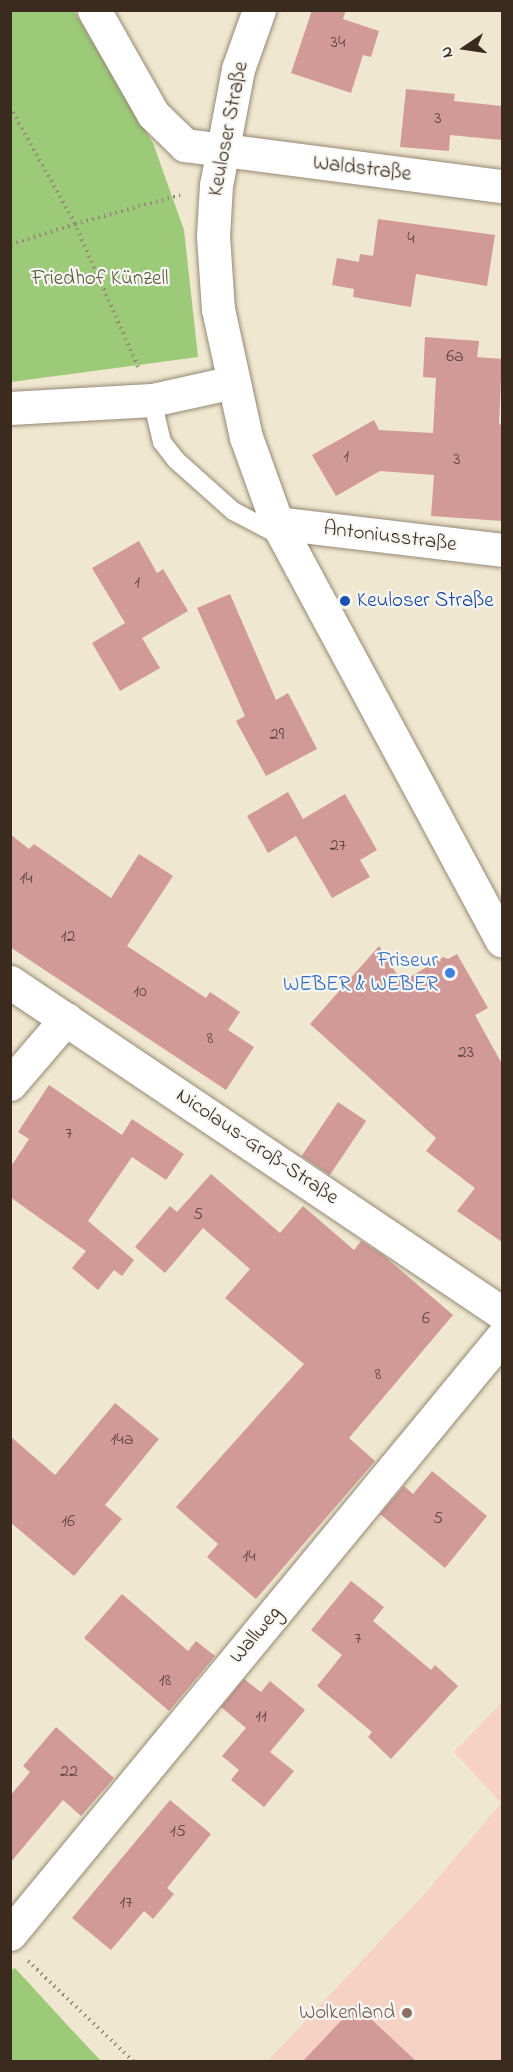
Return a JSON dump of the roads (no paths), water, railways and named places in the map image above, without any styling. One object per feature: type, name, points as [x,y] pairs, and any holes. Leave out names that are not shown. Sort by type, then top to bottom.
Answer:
[{"type":"street","name":"Waldstraße","points":[[94,10],[153,114],[185,145],[222,152],[502,186]]},
{"type":"street","name":"Keuloser Straße","points":[[259,10],[238,69],[216,185],[213,236],[218,309],[233,382],[260,480],[281,531],[502,940]]},
{"type":"street","points":[[10,408],[152,400],[233,382]]},
{"type":"street","name":"Antoniusstraße","points":[[281,531],[502,550]]},
{"type":"street","name":"Nicolaus-Groß-Straße","points":[[10,982],[502,1313]]},
{"type":"street","points":[[10,1084],[66,1019]]},
{"type":"street","name":"Wallweg","points":[[15,1943],[502,1337]]},
{"type":"lane","points":[[152,400],[162,442],[176,460],[233,511],[281,531]]},
{"type":"place","name":"Keuloser Straße","points":[[345,601]]},
{"type":"place","name":"Friseur WEBER & WEBER","points":[[450,973]]},
{"type":"place","name":"Wolkenland","points":[[407,2013]]},
{"type":"park label","name":"Friedhof Künzell","points":[[100,279]]}]
